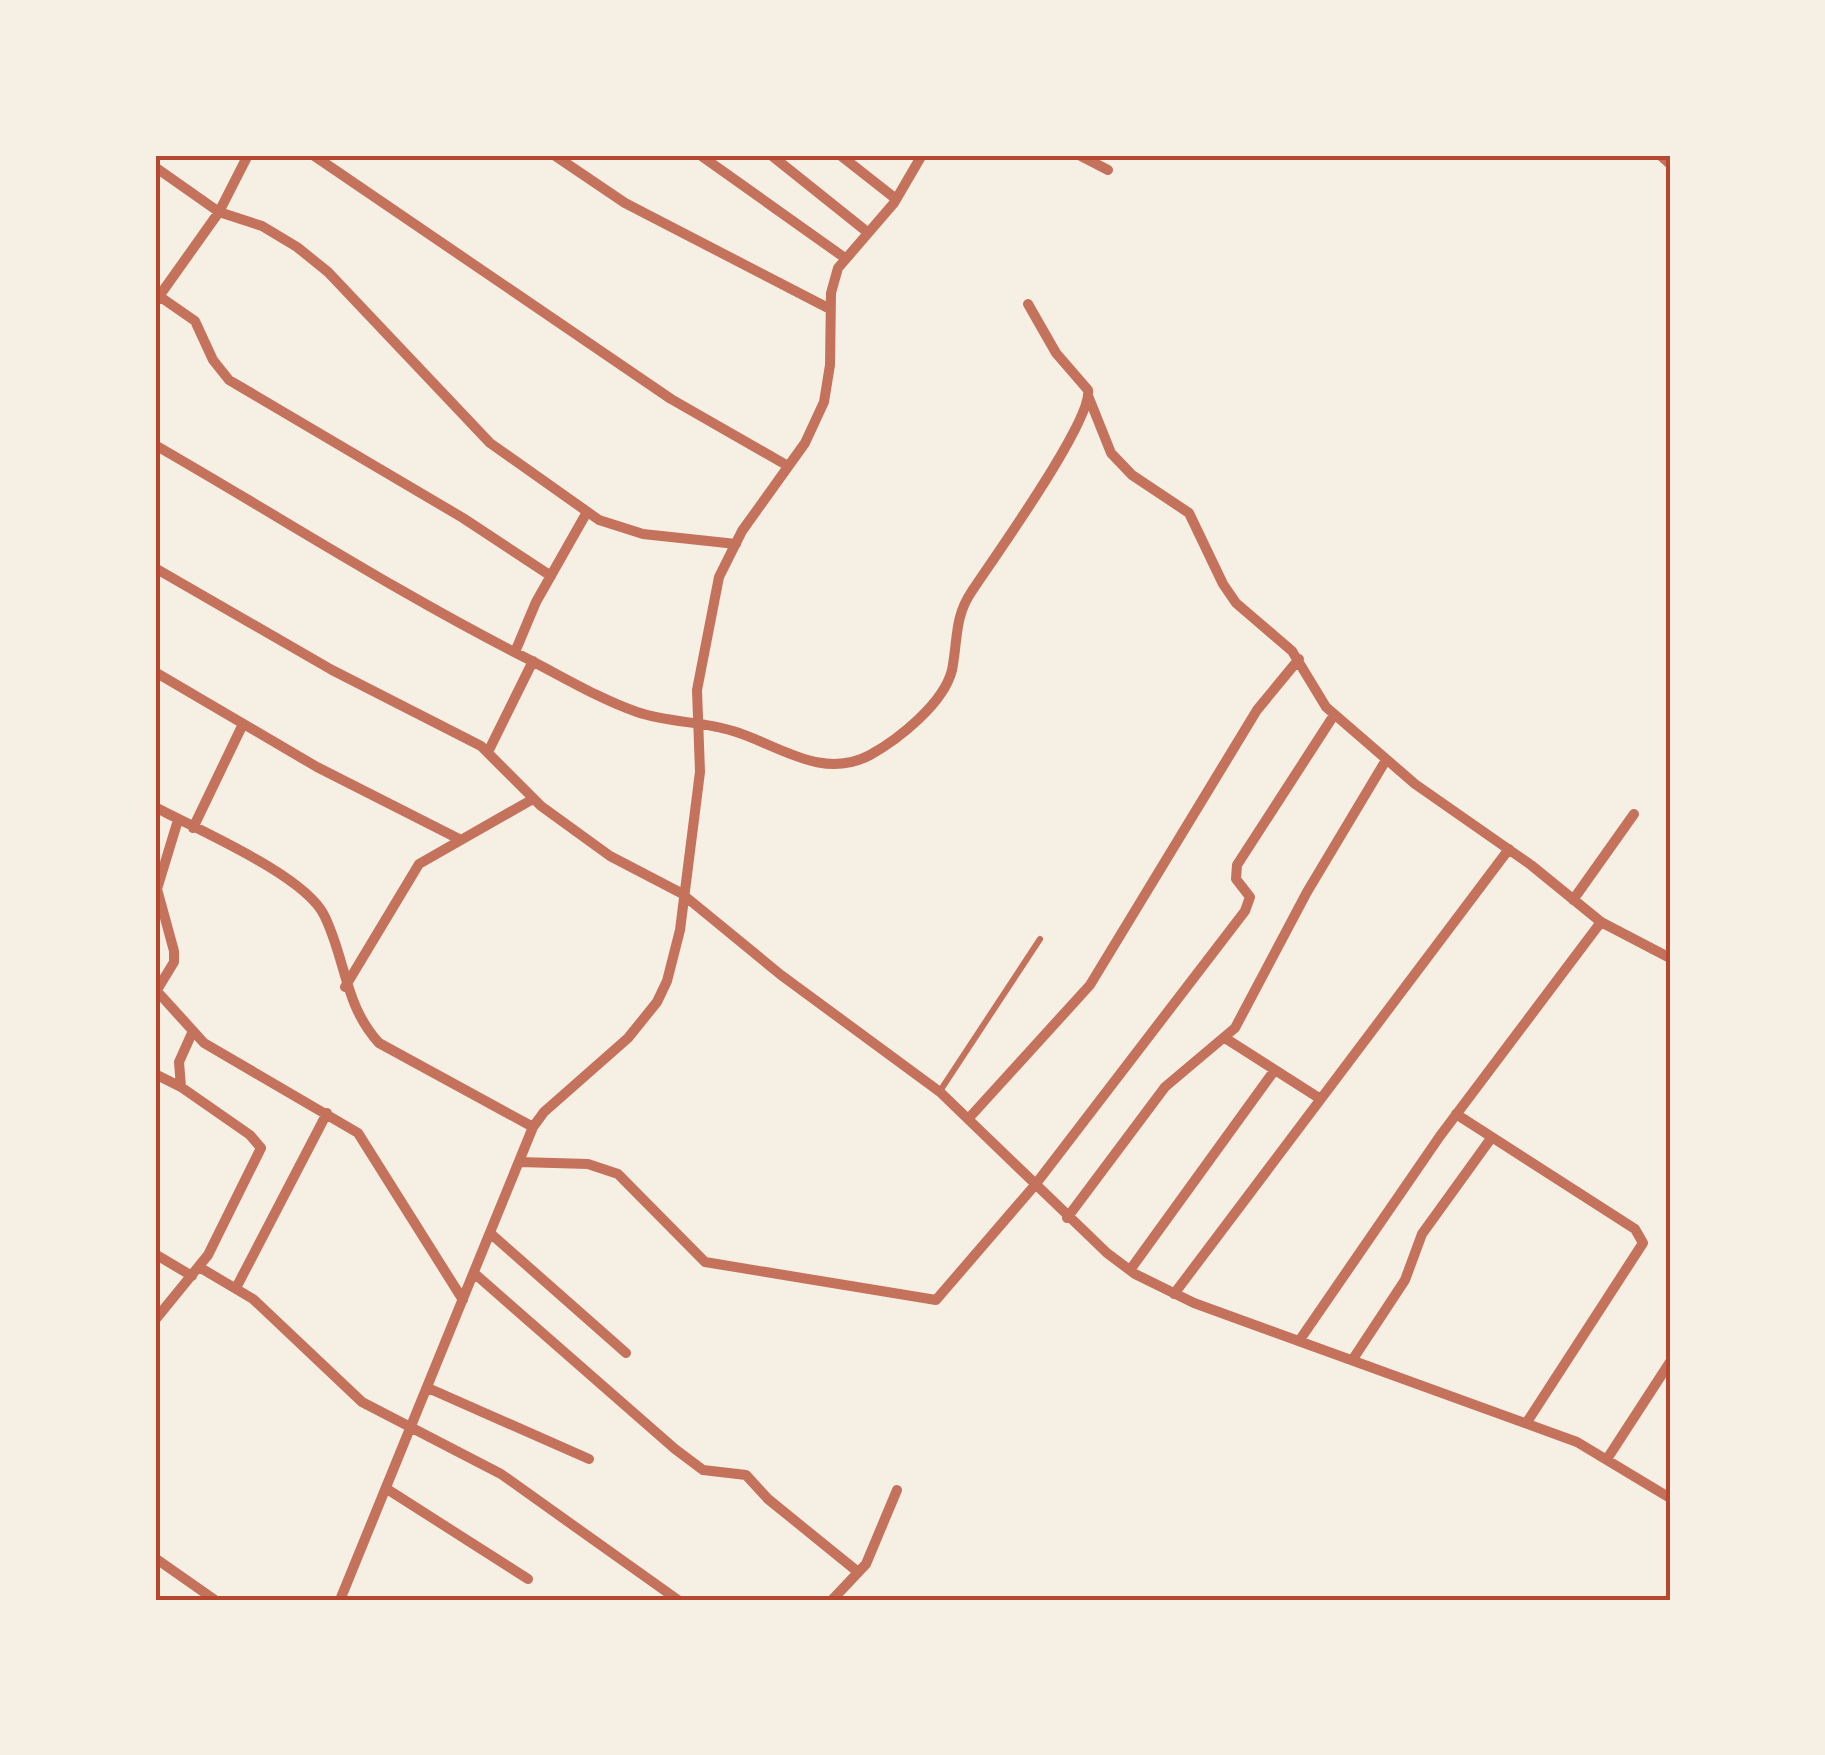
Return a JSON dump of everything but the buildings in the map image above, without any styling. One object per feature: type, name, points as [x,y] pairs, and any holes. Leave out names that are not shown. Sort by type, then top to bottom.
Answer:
[{"type":"street","points":[[248,155],[218,212],[157,299],[195,321],[212,360],[229,380],[463,518],[551,576]]},
{"type":"street","points":[[312,155],[671,399],[788,466]]},
{"type":"street","points":[[554,155],[658,222],[830,309]]},
{"type":"street","points":[[700,155],[845,258]]},
{"type":"street","points":[[840,155],[896,199]]},
{"type":"street","points":[[340,1600],[534,1127],[544,1112],[628,1038],[657,1002],[674,960],[700,772],[697,690],[719,577],[736,544],[805,443],[824,402],[830,365],[833,280],[866,231],[896,199],[922,155]]},
{"type":"street","points":[[1080,155],[1108,170]]},
{"type":"street","points":[[1660,155],[1670,164]]},
{"type":"street","points":[[779,157],[866,231]]},
{"type":"street","points":[[155,167],[218,212],[262,226],[328,272],[490,443],[587,512],[643,534],[736,544]]},
{"type":"street","points":[[1028,304],[1056,354],[1084,384],[1111,454],[1132,475],[1189,513],[1236,603],[1299,659],[1317,696],[1334,715],[1386,760],[1601,922],[1670,958]]},
{"type":"street","points":[[155,445],[444,616],[636,712],[731,730],[793,757],[822,763],[868,756],[942,693],[950,676],[960,608],[1032,502],[1090,398]]},
{"type":"street","points":[[514,652],[587,512]]},
{"type":"street","points":[[155,568],[332,670],[468,736],[533,798],[610,856],[681,894],[780,975],[940,1092],[1068,1218],[1130,1270],[1174,1294],[1527,1422],[1607,1459],[1670,1498]]},
{"type":"street","points":[[969,1118],[1090,986],[1216,774],[1258,710],[1299,659]]},
{"type":"street","points":[[488,752],[532,661]]},
{"type":"street","points":[[155,672],[317,768],[459,839]]},
{"type":"street","points":[[519,1162],[588,1164],[618,1174],[704,1262],[936,1300],[1035,1186],[1245,911],[1250,897],[1236,879],[1237,865],[1334,715]]},
{"type":"street","points":[[193,828],[243,724]]},
{"type":"street","points":[[1068,1218],[1165,1088],[1226,1038],[1260,987],[1307,892],[1386,760]]},
{"type":"street","points":[[345,987],[419,864],[533,798]]},
{"type":"street","points":[[155,807],[312,896],[335,943],[345,987],[364,1027],[379,1042],[534,1127]]},
{"type":"street","points":[[1573,900],[1634,814]]},
{"type":"street","points":[[178,820],[157,878],[174,962],[156,990],[192,1033],[358,1133],[463,1300]]},
{"type":"street","points":[[1174,1294],[1509,849]]},
{"type":"street","points":[[1300,1341],[1456,1114],[1601,922]]},
{"type":"street","points":[[181,1087],[180,1062],[192,1033]]},
{"type":"street","points":[[1226,1038],[1319,1098]]},
{"type":"street","points":[[1130,1270],[1274,1071]]},
{"type":"street","points":[[155,1074],[181,1087],[250,1135],[261,1148],[222,1232],[155,1320]]},
{"type":"street","points":[[236,1288],[327,1113]]},
{"type":"street","points":[[1456,1114],[1635,1230],[1643,1243],[1527,1422]]},
{"type":"street","points":[[1353,1359],[1405,1280],[1422,1234],[1492,1137]]},
{"type":"street","points":[[490,1233],[626,1353]]},
{"type":"street","points":[[155,1254],[236,1288],[356,1398],[500,1474],[678,1600]]},
{"type":"street","points":[[474,1272],[675,1449],[703,1470],[746,1476],[768,1499],[858,1572]]},
{"type":"street","points":[[1607,1459],[1670,1362]]},
{"type":"street","points":[[428,1388],[589,1459]]},
{"type":"street","points":[[386,1489],[528,1578]]},
{"type":"street","points":[[832,1600],[858,1572],[876,1544],[898,1490]]},
{"type":"street","points":[[155,1558],[214,1600]]},
{"type":"lane","points":[[940,1092],[1040,939]]}]
